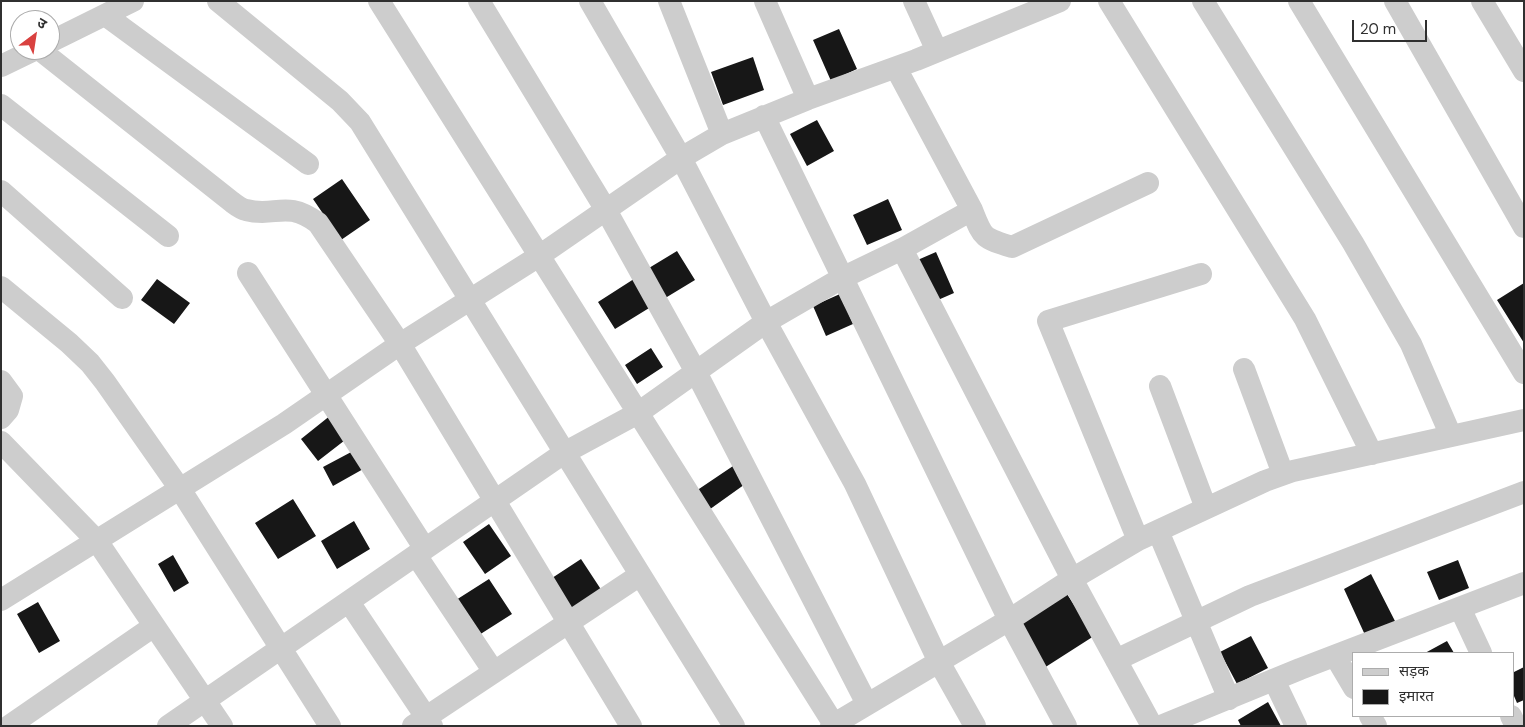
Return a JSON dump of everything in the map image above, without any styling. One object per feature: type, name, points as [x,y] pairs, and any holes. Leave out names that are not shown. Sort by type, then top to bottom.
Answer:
[{"type":"street","points":[[60,37],[132,1]]},
{"type":"street","points":[[218,1],[340,101],[360,122],[469,301],[734,726]]},
{"type":"street","points":[[379,1],[833,725],[1009,620],[1072,579],[1148,535],[1283,474],[1524,420]]},
{"type":"street","points":[[479,1],[606,210],[696,372],[867,704]]},
{"type":"street","points":[[590,1],[681,158],[766,322],[855,484],[939,662],[975,726]]},
{"type":"street","points":[[669,1],[722,134]]},
{"type":"street","points":[[765,1],[808,99]]},
{"type":"street","points":[[914,1],[937,51]]},
{"type":"street","points":[[1,600],[180,489],[326,395],[400,344],[539,256],[681,158],[722,134],[808,99],[896,68],[1060,1]]},
{"type":"street","points":[[1109,1],[1305,319],[1372,454]]},
{"type":"street","points":[[1203,1],[1353,243],[1411,344],[1451,436]]},
{"type":"street","points":[[1299,1],[1524,373]]},
{"type":"street","points":[[1395,1],[1524,227]]},
{"type":"street","points":[[1482,1],[1524,71]]},
{"type":"street","points":[[105,15],[308,164]]},
{"type":"street","points":[[1,66],[13,60]]},
{"type":"street","points":[[53,60],[232,202],[246,210],[291,209],[307,214],[318,223],[400,344],[631,726]]},
{"type":"street","points":[[896,68],[972,210],[981,234],[992,241],[1012,247],[1148,183]]},
{"type":"street","points":[[1,105],[168,236]]},
{"type":"street","points":[[764,116],[1009,620],[1066,726]]},
{"type":"street","points":[[1,192],[122,298]]},
{"type":"street","points":[[168,726],[564,453],[638,413],[766,322],[842,278],[972,210]]},
{"type":"street","points":[[902,248],[1072,579],[1152,726]]},
{"type":"street","points":[[248,273],[326,395],[494,672]]},
{"type":"street","points":[[1201,274],[1048,321],[1148,535],[1196,622],[1229,698]]},
{"type":"street","points":[[1,288],[90,363],[180,489],[330,726]]},
{"type":"street","points":[[1244,369],[1283,474]]},
{"type":"street","points":[[1,381],[12,396],[8,410],[1,418]]},
{"type":"street","points":[[1160,386],[1206,508]]},
{"type":"street","points":[[1,442],[97,541],[222,726]]},
{"type":"street","points":[[1116,660],[1250,596],[1524,492]]},
{"type":"street","points":[[349,602],[424,723],[494,672],[640,575]]},
{"type":"street","points":[[1161,726],[1524,583]]},
{"type":"street","points":[[1460,608],[1481,652]]},
{"type":"street","points":[[9,726],[154,626]]},
{"type":"street","points":[[1335,656],[1352,685]]},
{"type":"street","points":[[1274,680],[1296,726]]},
{"type":"building","points":[[839,29],[857,69],[831,81],[813,40]]},
{"type":"building","points":[[753,57],[764,90],[723,105],[711,72]]},
{"type":"building","points":[[817,120],[834,151],[807,166],[790,134]]},
{"type":"building","points":[[342,179],[370,220],[341,240],[313,199]]},
{"type":"building","points":[[888,199],[902,230],[867,245],[853,215]]},
{"type":"building","points":[[677,251],[695,280],[662,300],[644,271]]},
{"type":"building","points":[[936,252],[954,293],[931,303],[913,262]]},
{"type":"building","points":[[637,277],[654,305],[615,329],[598,302]]},
{"type":"building","points":[[157,279],[190,303],[174,324],[141,300]]},
{"type":"building","points":[[1524,283],[1524,343],[1497,300]]},
{"type":"building","points":[[840,294],[853,324],[826,336],[813,306]]},
{"type":"building","points":[[651,348],[663,367],[637,384],[625,365]]},
{"type":"building","points":[[331,415],[349,437],[318,461],[301,439]]},
{"type":"building","points":[[355,450],[365,468],[333,486],[323,467]]},
{"type":"building","points":[[736,464],[748,482],[706,512],[693,493]]},
{"type":"building","points":[[293,499],[316,536],[278,559],[255,523]]},
{"type":"building","points":[[354,521],[370,549],[337,569],[321,541]]},
{"type":"building","points":[[489,524],[511,556],[485,574],[463,542]]},
{"type":"building","points":[[173,555],[189,583],[174,592],[158,564]]},
{"type":"building","points":[[581,559],[602,591],[570,612],[549,580]]},
{"type":"building","points":[[1458,560],[1469,588],[1439,600],[1427,572]]},
{"type":"building","points":[[1371,574],[1397,625],[1365,635],[1344,589]]},
{"type":"building","points":[[489,579],[512,614],[479,635],[456,600]]},
{"type":"building","points":[[1067,594],[1094,636],[1044,668],[1017,625]]},
{"type":"building","points":[[38,602],[60,641],[39,653],[17,614]]},
{"type":"building","points":[[1251,636],[1268,668],[1237,684],[1220,652]]},
{"type":"building","points":[[1447,641],[1453,652],[1427,652]]},
{"type":"building","points":[[1524,667],[1524,700],[1517,703],[1515,698],[1515,672]]},
{"type":"building","points":[[1268,702],[1281,726],[1241,726],[1238,720]]}]
